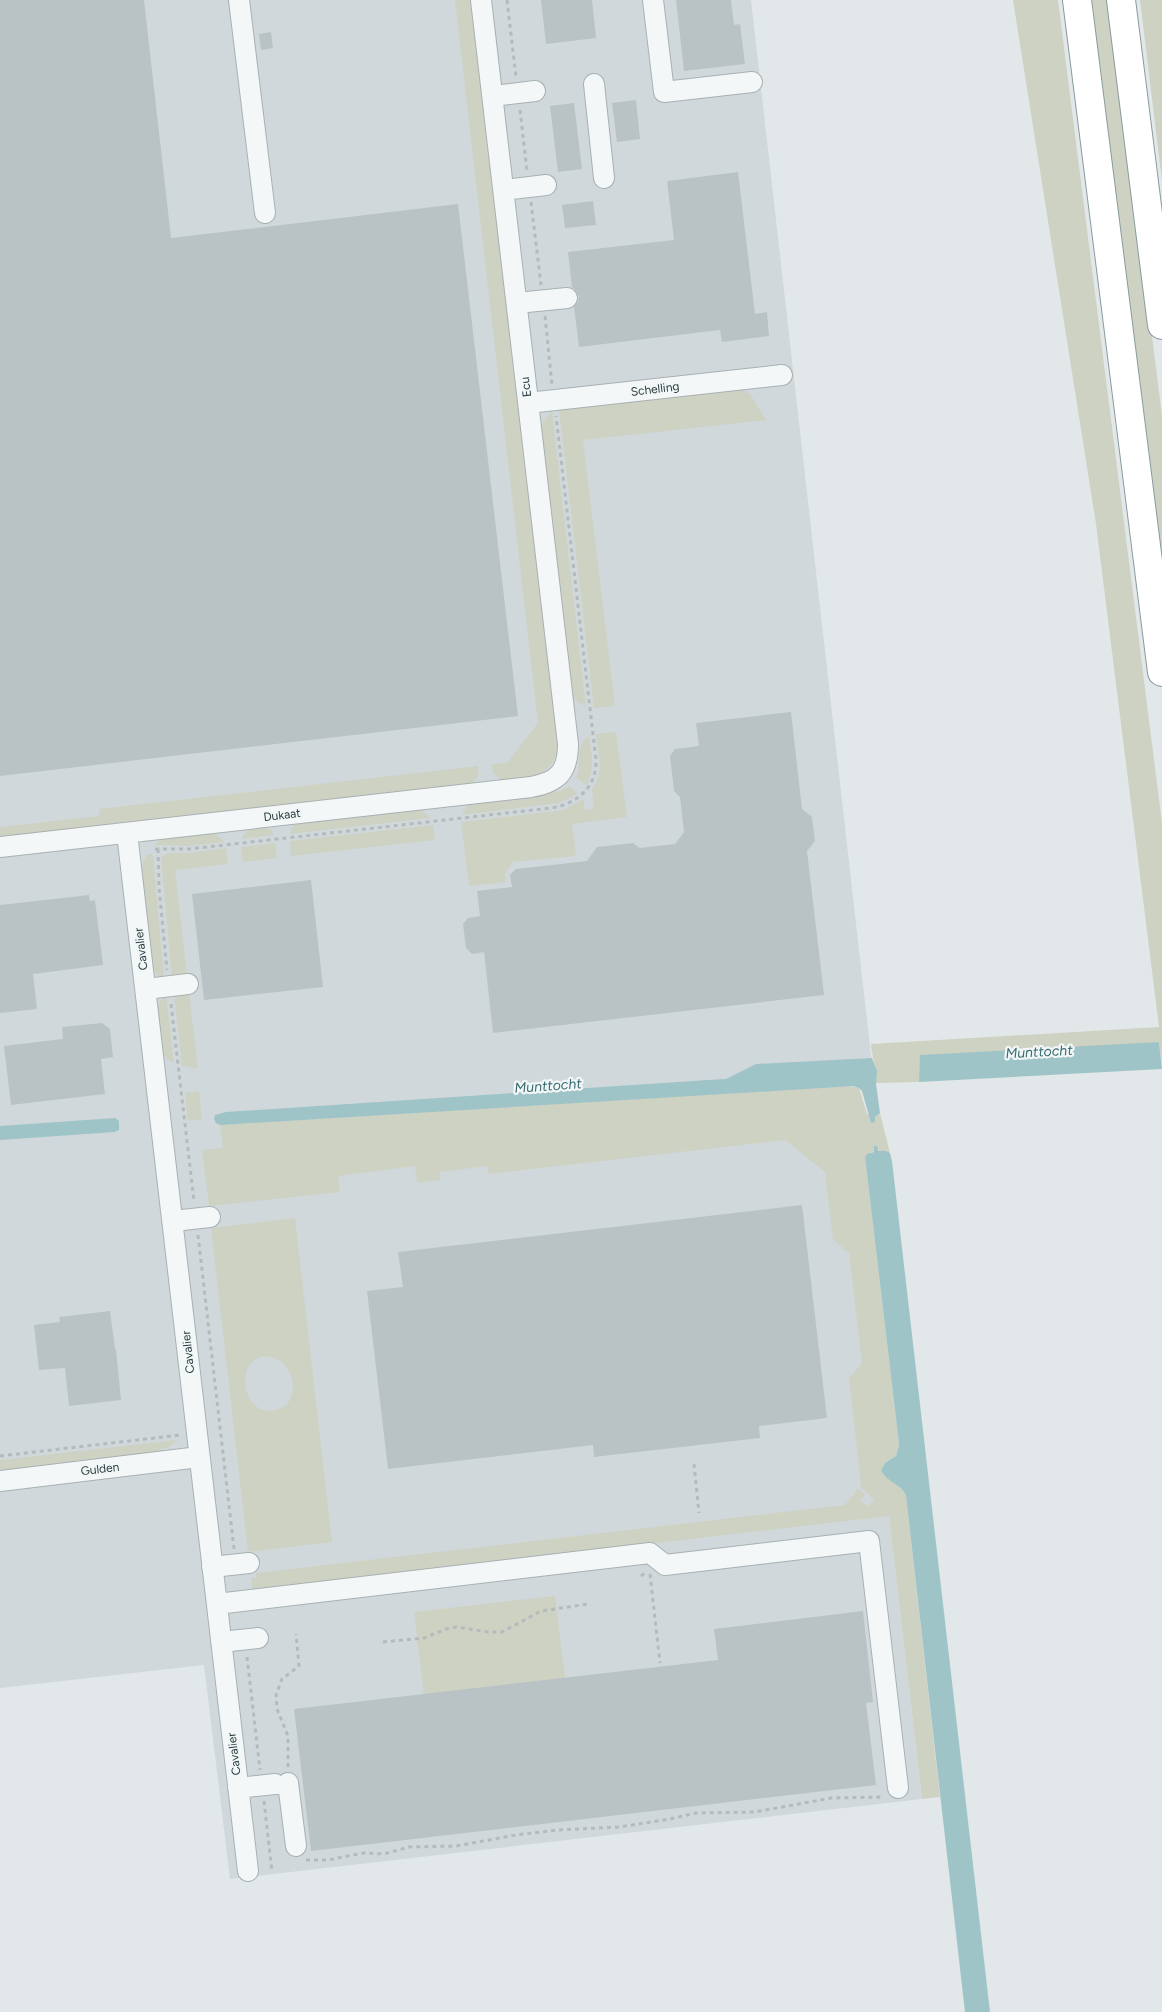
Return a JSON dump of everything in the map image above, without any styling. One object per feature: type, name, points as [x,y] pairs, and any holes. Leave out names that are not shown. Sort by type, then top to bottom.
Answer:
[{"type":"highway","points":[[1077,0],[1162,672]]},
{"type":"highway","points":[[1121,0],[1162,325]]},
{"type":"street","points":[[239,0],[266,213]]},
{"type":"street","name":"Ecu","points":[[482,0],[568,744],[568,756],[562,774]]},
{"type":"street","points":[[653,0],[664,92],[752,82]]},
{"type":"street","points":[[594,84],[604,178]]},
{"type":"street","points":[[493,96],[535,92]]},
{"type":"street","points":[[504,190],[546,185]]},
{"type":"street","points":[[517,303],[567,298]]},
{"type":"street","name":"Schelling","points":[[528,403],[782,375]]},
{"type":"street","name":"Dukaat","points":[[0,848],[531,786],[552,781],[562,774]]},
{"type":"street","name":"Cavalier","points":[[127,833],[248,1871]]},
{"type":"street","points":[[146,989],[179,986]]},
{"type":"street","points":[[173,1221],[203,1218]]},
{"type":"street","name":"Gulden","points":[[0,1481],[200,1457]]},
{"type":"street","points":[[217,1604],[650,1553],[665,1564],[869,1541],[891,1792]]},
{"type":"street","points":[[212,1567],[243,1564]]},
{"type":"street","points":[[221,1642],[251,1638]]},
{"type":"street","points":[[238,1788],[278,1779],[296,1846]]},
{"type":"path","name":"Dukaat","points":[[179,986],[158,888],[158,849],[189,849],[556,807],[571,803],[581,797],[589,786],[596,770],[596,760],[555,410]]},
{"type":"path","points":[[179,986],[203,1218],[243,1564]]},
{"type":"path","points":[[0,1456],[182,1435]]},
{"type":"path","points":[[694,1464],[699,1513]]},
{"type":"path","points":[[641,1576],[648,1570],[660,1663]]},
{"type":"path","points":[[383,1642],[424,1638],[456,1627],[502,1632],[541,1611],[588,1604]]},
{"type":"path","points":[[272,1872],[278,1779],[288,1736],[276,1703],[282,1679],[299,1666],[296,1634]]},
{"type":"path","points":[[251,1638],[278,1779]]},
{"type":"path","points":[[296,1846],[299,1855],[303,1859],[335,1860],[356,1853],[384,1854],[409,1847],[456,1846],[526,1834],[619,1827],[696,1814],[755,1812],[831,1798],[891,1792]]},
{"type":"shaded area","points":[[0,0],[751,0],[873,1073],[842,1111],[922,1799],[230,1879],[204,1665],[0,1688]]},
{"type":"green space","points":[[455,0],[473,0],[559,743],[552,763],[546,769],[532,776],[503,781],[493,773],[492,764],[507,763],[538,723]]},
{"type":"green space","points":[[1013,0],[1058,0],[1162,823],[1162,1064],[1159,1042],[919,1077],[919,1082],[876,1083],[871,1044],[1159,1027],[1096,524]]},
{"type":"green space","points":[[1087,0],[1110,0],[1162,416],[1162,582]]},
{"type":"green space","points":[[1140,0],[1162,0],[1162,181]]},
{"type":"green space","points":[[739,388],[750,394],[766,420],[583,440],[615,706],[594,708],[559,409]]},
{"type":"green space","points":[[552,411],[586,707],[572,695],[541,425]]},
{"type":"green space","points":[[616,732],[627,817],[572,824],[576,856],[513,862],[505,874],[506,882],[469,886],[461,822],[564,810],[583,799],[585,810],[594,809],[592,789],[598,779],[600,766],[596,734]]},
{"type":"green space","points":[[589,736],[592,767],[587,785],[576,778],[579,767],[580,746]]},
{"type":"green space","points":[[478,766],[478,776],[472,784],[0,839],[0,827],[99,816],[99,809]]},
{"type":"green space","points":[[570,786],[578,794],[559,803],[462,815],[467,806],[474,801],[561,791]]},
{"type":"green space","points":[[414,808],[423,811],[430,818],[289,834],[292,827],[299,821]]},
{"type":"green space","points":[[262,825],[272,831],[274,835],[242,839],[250,829]]},
{"type":"green space","points":[[433,825],[435,840],[291,856],[290,841]]},
{"type":"green space","points":[[210,832],[220,837],[224,842],[189,846],[154,845],[162,838]]},
{"type":"green space","points":[[275,843],[277,858],[243,862],[241,847]]},
{"type":"green space","points":[[226,848],[228,864],[175,870],[187,976],[172,978],[161,858],[167,853],[188,853]]},
{"type":"green space","points":[[147,854],[152,854],[154,858],[164,978],[157,975],[152,967],[142,878],[143,863]]},
{"type":"green space","points":[[189,992],[198,1069],[182,1066],[174,994]]},
{"type":"green space","points":[[166,994],[174,1063],[162,1053],[158,1030],[158,1006]]},
{"type":"green space","points":[[840,1086],[859,1088],[867,1114],[875,1117],[880,1113],[890,1153],[877,1151],[865,1157],[899,1444],[896,1456],[885,1463],[881,1470],[906,1496],[940,1797],[922,1799],[889,1516],[253,1590],[251,1578],[257,1578],[256,1573],[845,1505],[858,1489],[865,1495],[860,1501],[868,1506],[874,1499],[860,1487],[849,1378],[862,1363],[849,1253],[833,1240],[825,1172],[785,1140],[488,1174],[487,1166],[440,1172],[440,1180],[417,1183],[415,1166],[338,1176],[340,1192],[209,1206],[202,1150],[223,1148],[220,1125]]},
{"type":"green space","points":[[199,1091],[202,1119],[188,1121],[185,1093]]},
{"type":"green space","points":[[295,1218],[332,1542],[248,1552],[211,1228]],"holes":[[[264,1356],[273,1358],[286,1367],[290,1373],[293,1389],[287,1405],[273,1411],[261,1409],[252,1403],[245,1381],[247,1370],[253,1361]]]},
{"type":"green space","points":[[177,1440],[169,1447],[154,1453],[0,1471],[0,1460]]},
{"type":"green space","points":[[555,1596],[565,1678],[424,1695],[414,1612]]},
{"type":"water","name":"Munttocht","points":[[1159,1042],[1162,1069],[919,1082],[920,1055]]},
{"type":"water","points":[[872,1058],[877,1071],[876,1084],[880,1113],[875,1117],[875,1122],[871,1123],[862,1091],[854,1086],[220,1125],[214,1119],[215,1115],[226,1112],[726,1079],[756,1064]]},
{"type":"water","points":[[115,1118],[119,1121],[119,1130],[115,1132],[0,1140],[0,1126]]},
{"type":"water","points":[[874,1146],[877,1146],[878,1151],[890,1153],[892,1161],[990,2012],[965,2012],[906,1496],[881,1470],[885,1463],[896,1456],[899,1444],[865,1157],[867,1154],[874,1152]]},
{"type":"building","points":[[0,0],[144,0],[171,238],[458,204],[518,716],[0,776]]},
{"type":"building","points":[[541,0],[592,0],[596,38],[546,44]]},
{"type":"building","points":[[676,0],[731,0],[734,25],[740,24],[745,64],[684,71]]},
{"type":"building","points":[[271,32],[273,48],[261,50],[259,34]]},
{"type":"building","points":[[636,100],[640,139],[617,142],[612,103]]},
{"type":"building","points":[[574,103],[582,169],[558,172],[550,106]]},
{"type":"building","points":[[738,172],[755,314],[767,312],[769,336],[722,342],[720,330],[579,347],[574,307],[578,302],[579,296],[572,287],[568,252],[674,240],[667,181]]},
{"type":"building","points":[[593,201],[596,225],[565,228],[562,205]]},
{"type":"building","points":[[791,712],[802,809],[812,817],[815,841],[807,851],[824,995],[493,1033],[484,952],[472,954],[466,948],[463,924],[468,918],[480,916],[477,891],[512,887],[510,875],[516,869],[587,861],[597,847],[633,843],[640,848],[675,844],[684,832],[680,797],[674,791],[670,756],[675,749],[699,746],[696,723]]},
{"type":"building","points":[[311,880],[323,987],[204,1000],[192,894]]},
{"type":"building","points":[[89,895],[90,901],[95,900],[103,965],[33,974],[37,1009],[0,1013],[0,905]]},
{"type":"building","points":[[102,1023],[110,1029],[113,1057],[101,1059],[105,1094],[11,1105],[4,1046],[63,1039],[62,1027]]},
{"type":"building","points":[[802,1205],[827,1418],[759,1426],[760,1438],[594,1457],[593,1445],[388,1469],[367,1291],[403,1287],[398,1252]]},
{"type":"building","points":[[110,1311],[121,1400],[69,1406],[65,1368],[39,1370],[34,1325],[60,1322],[59,1317]]},
{"type":"building","points":[[863,1611],[873,1702],[866,1703],[876,1785],[311,1851],[294,1709],[718,1660],[714,1629]]}]
